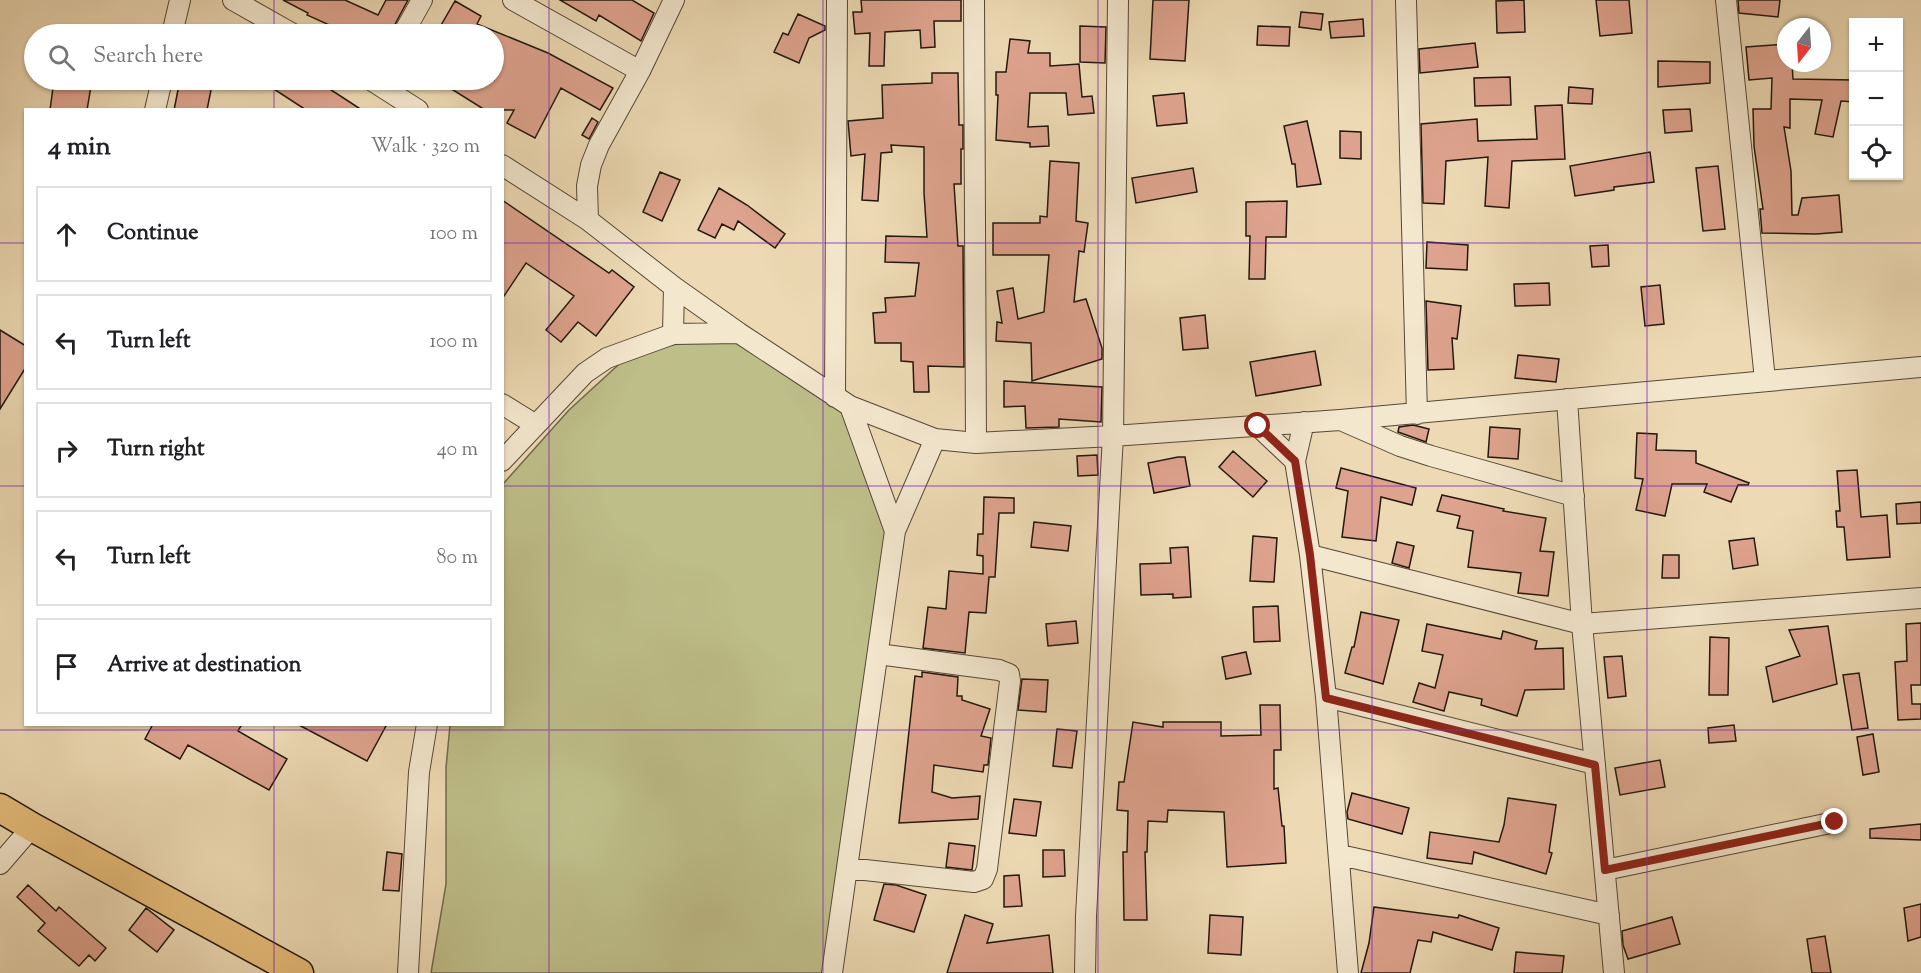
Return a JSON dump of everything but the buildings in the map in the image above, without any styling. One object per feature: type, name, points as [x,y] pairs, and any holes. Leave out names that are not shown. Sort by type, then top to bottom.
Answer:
[{"type":"highway","points":[[0,808],[299,973]]},
{"type":"street","points":[[174,24],[180,0]]},
{"type":"street","points":[[233,0],[275,24]]},
{"type":"street","points":[[409,24],[422,0]]},
{"type":"street","points":[[513,0],[640,71]]},
{"type":"street","points":[[588,220],[587,186],[591,165],[599,145],[640,71],[674,0]]},
{"type":"street","points":[[837,0],[842,402],[895,531]]},
{"type":"street","points":[[974,0],[976,443]]},
{"type":"street","points":[[1085,973],[1086,916],[1113,436],[1118,0]]},
{"type":"street","points":[[1406,0],[1417,414]]},
{"type":"street","points":[[1726,0],[1766,380]]},
{"type":"street","points":[[155,108],[160,90]]},
{"type":"street","points":[[389,90],[415,108]]},
{"type":"street","points":[[504,166],[588,220],[674,287],[842,402],[935,439],[976,443],[1258,426],[1417,414],[1921,367]]},
{"type":"street","points":[[673,334],[674,287]]},
{"type":"street","points":[[504,459],[585,373],[607,358],[673,334],[739,333]]},
{"type":"street","points":[[1567,399],[1582,624],[1614,973]]},
{"type":"street","points":[[504,405],[536,425]]},
{"type":"street","points":[[1340,420],[1400,446],[1574,496]]},
{"type":"street","points":[[1304,422],[1295,461],[1310,555],[1326,698],[1348,973]]},
{"type":"street","points":[[1258,426],[1295,461]]},
{"type":"street","points":[[832,973],[895,531],[935,439]]},
{"type":"street","points":[[1310,555],[1582,624],[1921,598]]},
{"type":"street","points":[[847,868],[974,882],[983,879],[987,869],[1009,674],[999,670],[878,654]]},
{"type":"street","points":[[1326,698],[1595,765]]},
{"type":"street","points":[[408,973],[419,772],[427,726]]},
{"type":"street","points":[[1605,870],[1835,822]]},
{"type":"street","points":[[0,864],[32,827]]},
{"type":"street","points":[[1340,855],[1609,915]]},
{"type":"green space","points":[[701,338],[740,342],[843,412],[889,532],[825,973],[431,973],[446,884],[446,768],[450,726],[504,726],[504,483],[569,410],[628,356]]},
{"type":"route","points":[[1258,426],[1295,461],[1310,555],[1326,698],[1595,765],[1605,870],[1835,822]]}]
